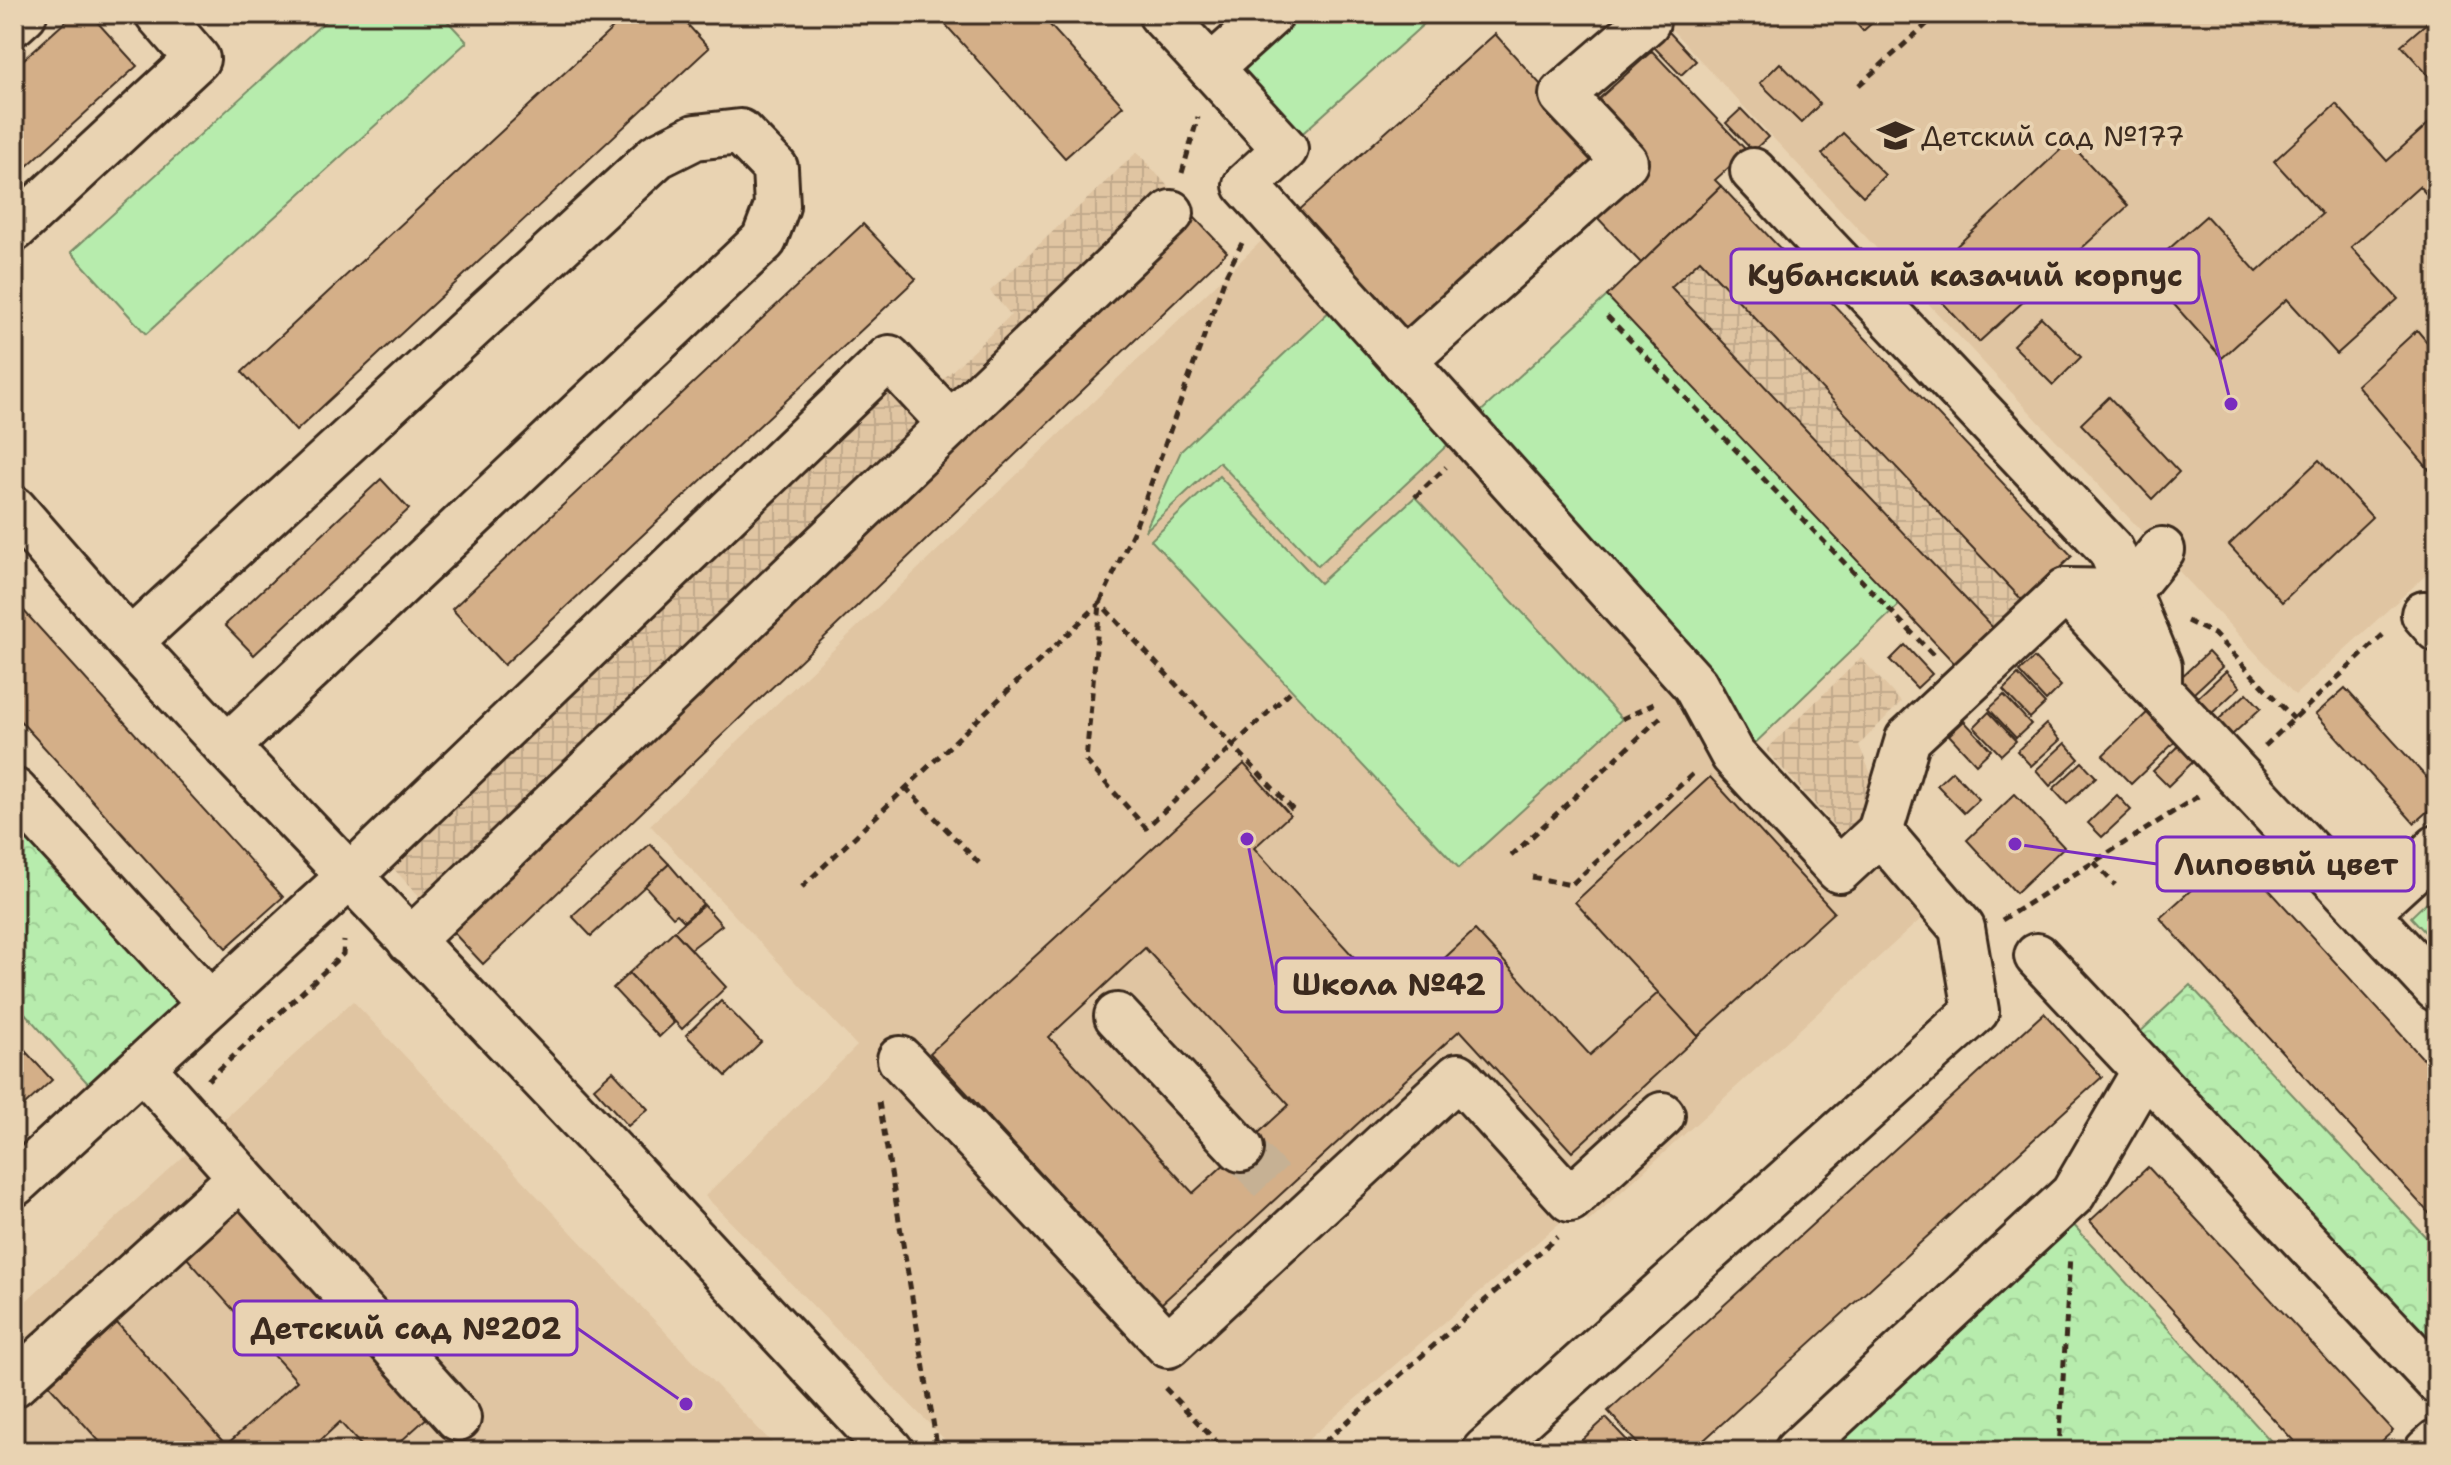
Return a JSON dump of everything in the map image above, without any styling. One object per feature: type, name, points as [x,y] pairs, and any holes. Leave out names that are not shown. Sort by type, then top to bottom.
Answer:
[{"type":"lane","points":[[14,23],[24,14]]},
{"type":"lane","points":[[1161,14],[1285,149],[1246,185],[1695,685],[1733,755],[1839,870],[1880,832],[1908,739],[2066,591],[2128,592]]},
{"type":"lane","points":[[1211,68],[1271,14]]},
{"type":"lane","points":[[1404,361],[1625,162],[1562,95],[1647,22],[1640,14]]},
{"type":"lane","points":[[14,229],[197,59],[177,20]]},
{"type":"lane","points":[[130,642],[657,156],[695,137],[740,132],[775,168],[777,206],[764,240],[227,747]]},
{"type":"lane","points":[[1753,171],[2111,550],[2159,666],[2159,688]]},
{"type":"lane","points":[[410,941],[1171,213]]},
{"type":"lane","points":[[14,1184],[350,876],[889,358],[950,423]]},
{"type":"lane","points":[[14,509],[227,747],[621,1161],[891,1451]]},
{"type":"lane","points":[[2128,592],[2162,550]]},
{"type":"lane","points":[[2066,591],[2437,989]]},
{"type":"lane","points":[[14,791],[210,1004]]},
{"type":"lane","points":[[1485,1451],[1976,1011],[1962,928],[1880,832]]},
{"type":"lane","points":[[2366,913],[2437,848]]},
{"type":"lane","points":[[2037,956],[2437,1381]]},
{"type":"lane","points":[[1117,1016],[1241,1149]]},
{"type":"lane","points":[[900,1059],[1168,1345],[1294,1205],[1458,1076],[1570,1199],[1662,1115]]},
{"type":"lane","points":[[142,1067],[458,1418]]},
{"type":"lane","points":[[1797,1451],[2073,1194],[2144,1072]]},
{"type":"lane","points":[[14,1384],[241,1177]]},
{"type":"lane","points":[[2427,1451],[2437,1442]]},
{"type":"path","points":[[1859,85],[1938,14]]},
{"type":"path","points":[[1171,213],[1211,68]]},
{"type":"path","points":[[1262,203],[1226,275],[1135,528],[1100,603],[1086,761],[1146,828],[1292,690]]},
{"type":"path","points":[[1607,316],[1964,687]]},
{"type":"path","points":[[1100,603],[1294,811]]},
{"type":"path","points":[[802,887],[1100,603]]},
{"type":"path","points":[[2186,620],[2214,634],[2294,719]]},
{"type":"path","points":[[1511,856],[1695,685]]},
{"type":"path","points":[[1532,877],[1571,885],[1728,742]]},
{"type":"path","points":[[905,787],[980,864]]},
{"type":"path","points":[[2094,862],[2115,885]]},
{"type":"path","points":[[878,1097],[938,1451]]},
{"type":"path","points":[[2059,1451],[2073,1194]]},
{"type":"path","points":[[1314,1451],[1560,1234]]},
{"type":"path","points":[[1159,1382],[1225,1451]]},
{"type":"shaded area","points":[[1657,14],[2437,14],[2437,565],[2295,695]]},
{"type":"shaded area","points":[[1137,152],[1227,252],[483,964],[390,865],[896,384],[916,405],[1011,315],[990,291]]},
{"type":"shaded area","points":[[1721,186],[2072,556],[1957,666],[1607,296]]},
{"type":"shaded area","points":[[1275,228],[1460,430],[1607,296],[1900,604],[1748,750],[1843,852],[1880,820],[1946,896],[1588,1222],[1576,1209],[1295,1451],[956,1451],[705,1196],[857,1046],[650,825]]},
{"type":"shaded area","points":[[1861,658],[1901,702],[1859,745],[1877,789],[1867,818],[1846,839],[1766,750]]},
{"type":"shaded area","points":[[353,1001],[780,1451],[14,1451],[14,1312]]},
{"type":"green space","points":[[333,14],[441,14],[467,42],[146,334],[71,252]]},
{"type":"green space","points":[[1271,14],[1435,14],[1285,149],[1211,68]]},
{"type":"green space","points":[[1607,296],[1900,604],[1748,750],[1464,427]]},
{"type":"green space","points":[[1333,308],[1455,438],[1318,566],[1219,462],[1145,531],[1181,451]]},
{"type":"green space","points":[[1219,476],[1320,583],[1415,497],[1622,719],[1459,868],[1151,540]]},
{"type":"green space","points":[[14,810],[200,1009],[101,1098],[14,1001]]},
{"type":"green space","points":[[2437,892],[2437,945],[2411,917]]},
{"type":"green space","points":[[2190,985],[2437,1249],[2437,1357],[2136,1036]]},
{"type":"green space","points":[[2070,1221],[2280,1451],[1817,1451]]},
{"type":"building","points":[[74,14],[90,14],[137,66],[14,178],[14,68]]},
{"type":"building","points":[[628,14],[678,14],[709,48],[296,431],[242,372]]},
{"type":"building","points":[[936,14],[1040,14],[1123,106],[1065,158]]},
{"type":"building","points":[[1848,14],[1882,14],[1863,31]]},
{"type":"building","points":[[2437,14],[2437,85],[2401,45]]},
{"type":"building","points":[[1669,32],[1696,61],[1681,75],[1654,47]]},
{"type":"building","points":[[1495,34],[1606,157],[1407,336],[1296,213]]},
{"type":"building","points":[[1652,51],[1747,151],[1715,180],[1721,186],[1641,263],[1593,213],[1646,164],[1591,106]]},
{"type":"building","points":[[1780,63],[1820,104],[1801,123],[1760,83]]},
{"type":"building","points":[[2336,104],[2387,161],[2437,116],[2437,206],[2419,186],[2351,247],[2398,299],[2337,354],[2287,299],[2222,358],[2144,271],[2206,216],[2257,272],[2322,214],[2274,161]]},
{"type":"building","points":[[1741,109],[1768,137],[1753,151],[1726,123]]},
{"type":"building","points":[[1843,133],[1885,175],[1863,196],[1822,154]]},
{"type":"building","points":[[2069,142],[2128,206],[1979,342],[1921,279]]},
{"type":"building","points":[[1721,186],[2072,556],[2024,602],[1700,260],[1671,287],[1995,630],[1957,666],[1607,296]]},
{"type":"building","points":[[1194,217],[1227,252],[483,964],[450,929]]},
{"type":"building","points":[[863,224],[916,279],[504,665],[452,609]]},
{"type":"building","points":[[2041,317],[2081,357],[2053,385],[2013,345]]},
{"type":"building","points":[[2417,330],[2437,354],[2437,479],[2357,385]]},
{"type":"building","points":[[2109,397],[2179,472],[2152,499],[2081,424]]},
{"type":"building","points":[[2319,460],[2372,517],[2282,602],[2229,545]]},
{"type":"building","points":[[381,479],[409,509],[254,655],[225,625]]},
{"type":"building","points":[[14,600],[283,897],[226,948],[14,714]]},
{"type":"building","points":[[1905,645],[1932,674],[1917,688],[1890,660]]},
{"type":"building","points":[[2208,652],[2222,667],[2193,694],[2179,679]]},
{"type":"building","points":[[2034,658],[2061,686],[2046,701],[2019,672]]},
{"type":"building","points":[[2226,671],[2240,687],[2211,714],[2197,698]]},
{"type":"building","points":[[2018,675],[2045,704],[2030,718],[2003,690]]},
{"type":"building","points":[[2345,688],[2437,789],[2437,803],[2414,823],[2316,714]]},
{"type":"building","points":[[2247,693],[2261,708],[2232,735],[2218,720]]},
{"type":"building","points":[[2004,695],[2031,724],[2016,738],[1989,709]]},
{"type":"building","points":[[2152,708],[2180,737],[2131,784],[2103,755]]},
{"type":"building","points":[[1989,712],[2016,741],[2001,755],[1974,727]]},
{"type":"building","points":[[1964,721],[1991,750],[1976,764],[1949,735]]},
{"type":"building","points":[[2046,724],[2060,740],[2031,766],[2017,751]]},
{"type":"building","points":[[2065,743],[2079,759],[2050,786],[2036,770]]},
{"type":"building","points":[[2182,743],[2196,759],[2168,786],[2153,771]]},
{"type":"building","points":[[2082,762],[2096,777],[2067,804],[2053,789]]},
{"type":"building","points":[[1244,764],[1290,815],[1254,848],[1396,1003],[1475,930],[1590,1055],[1659,992],[1698,1036],[1572,1152],[1460,1030],[1161,1304],[930,1053]],"holes":[[[1145,948],[1289,1105],[1193,1193],[1049,1037]]]},
{"type":"building","points":[[1952,771],[1979,799],[1964,813],[1937,785]]},
{"type":"building","points":[[1710,777],[1834,912],[1698,1036],[1575,902]]},
{"type":"building","points":[[2015,794],[2064,847],[2016,893],[1967,840]]},
{"type":"building","points":[[2117,795],[2131,810],[2102,837],[2088,823]]},
{"type":"building","points":[[650,844],[669,864],[591,936],[572,916]]},
{"type":"building","points":[[2234,851],[2437,1074],[2437,1222],[2160,918]]},
{"type":"building","points":[[669,864],[703,904],[684,921],[677,914],[673,917],[645,886]]},
{"type":"building","points":[[704,905],[722,925],[691,949],[674,931]]},
{"type":"building","points":[[674,931],[726,987],[682,1029],[629,973]]},
{"type":"building","points":[[629,973],[674,1023],[659,1037],[613,988]]},
{"type":"building","points":[[721,1001],[761,1042],[726,1076],[686,1035]]},
{"type":"building","points":[[2044,1013],[2102,1077],[1692,1451],[1644,1451],[1608,1411]]},
{"type":"building","points":[[14,1039],[52,1080],[14,1115]]},
{"type":"building","points":[[613,1071],[648,1109],[628,1126],[594,1088]]},
{"type":"building","points":[[2148,1167],[2393,1431],[2371,1451],[2303,1451],[2090,1221]]},
{"type":"building","points":[[252,1198],[439,1407],[390,1451],[366,1451],[340,1422],[309,1451],[108,1451],[49,1385],[117,1323],[226,1445],[297,1381],[186,1257]]},
{"type":"building","points":[[1606,1418],[1636,1450],[1570,1451]]},
{"type":"tunnel","points":[[1241,1149],[1282,1193]]},
{"type":"place","name":"Детский сад №177","points":[[1895,136]]},
{"type":"place","name":"Кубанский казачий корпус","points":[[2231,404]]},
{"type":"place","name":"Школа №42","points":[[1247,839]]},
{"type":"place","name":"Липовый цвет","points":[[2015,844]]},
{"type":"place","name":"Детский сад №202","points":[[686,1404]]}]
